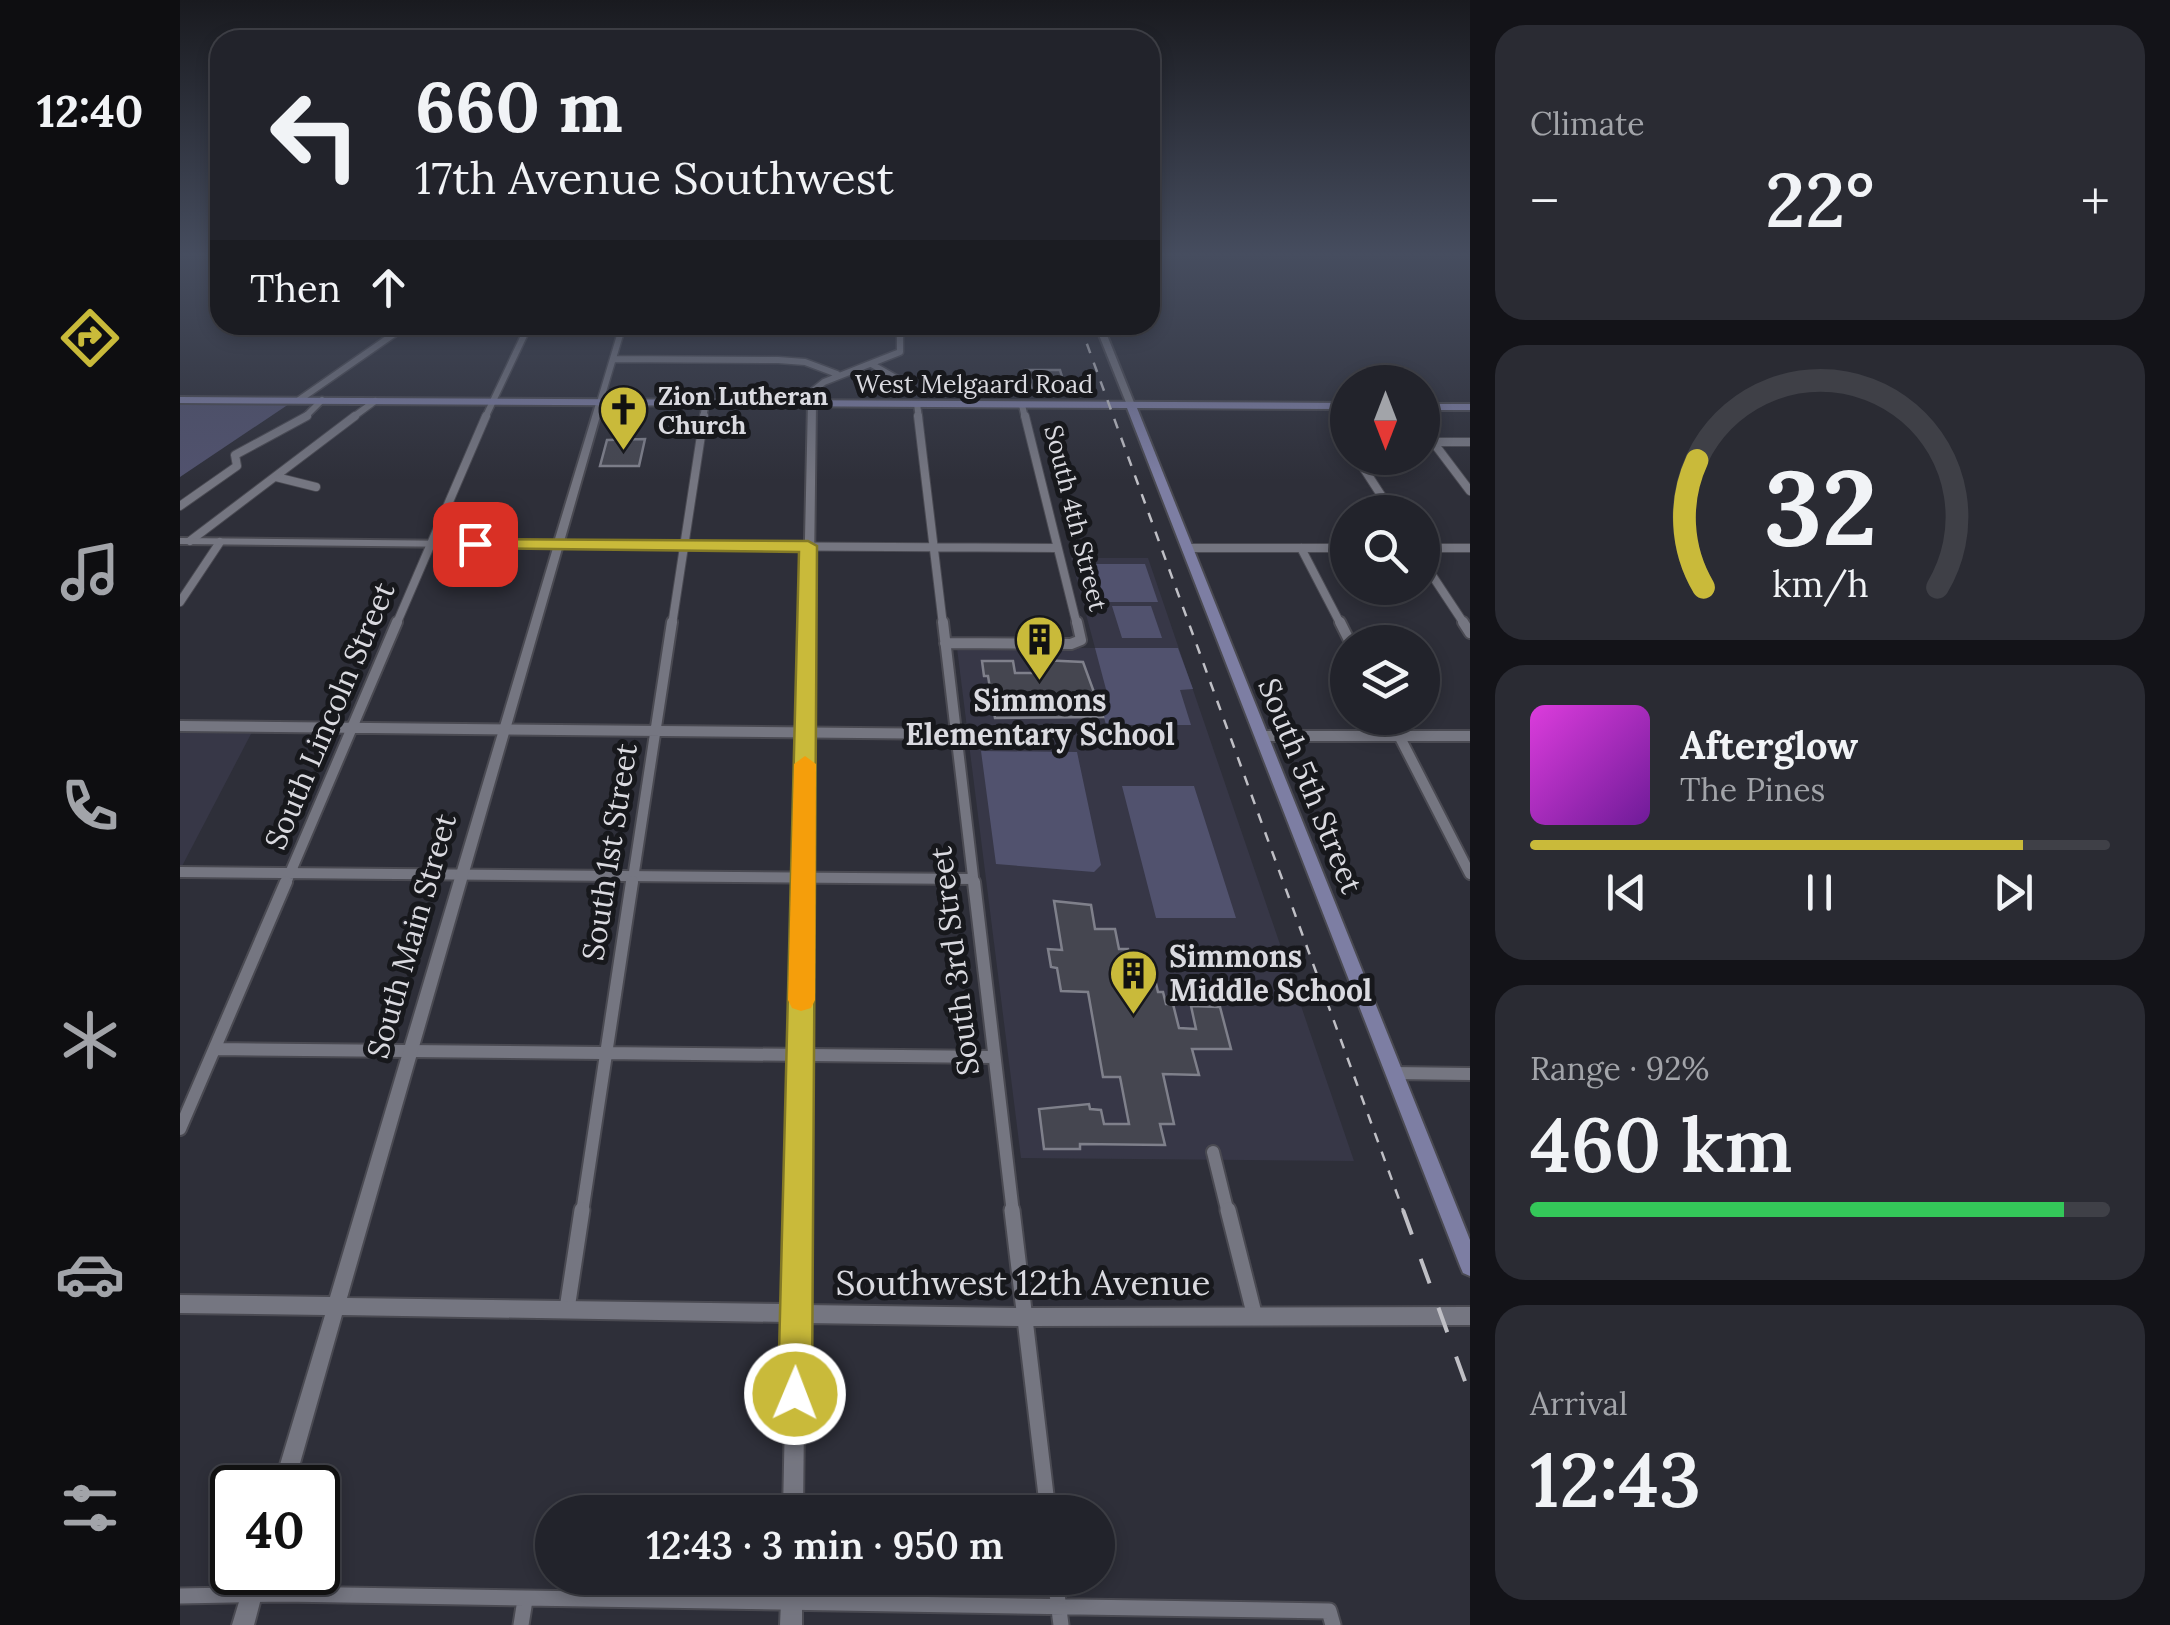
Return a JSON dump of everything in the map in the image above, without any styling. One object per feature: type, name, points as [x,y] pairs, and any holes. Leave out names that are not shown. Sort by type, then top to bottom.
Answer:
[{"type":"main road","name":"West Melgaard Road","points":[[180,400],[1330,406]]},
{"type":"main road","name":"South 5th Street","points":[[1131,406],[1470,1266]]},
{"type":"main road","points":[[1440,407],[1470,407]]},
{"type":"street","points":[[298,400],[392,335]]},
{"type":"street","name":"South Lincoln Street","points":[[180,1129],[492,401],[524,335]]},
{"type":"street","points":[[600,402],[620,335]]},
{"type":"street","points":[[793,1495],[812,403],[814,390],[837,374],[873,365],[900,352],[900,335]]},
{"type":"street","name":"South 5th Street","points":[[1104,335],[1131,406]]},
{"type":"street","points":[[612,359],[778,360],[805,362],[837,374]]},
{"type":"street","points":[[873,365],[902,381]]},
{"type":"street","points":[[180,506],[238,466],[235,456],[250,444],[277,438],[322,400]]},
{"type":"street","points":[[185,541],[276,477],[374,400]]},
{"type":"street","name":"South Main Street","points":[[290,1465],[600,402]]},
{"type":"street","name":"South 1st Street","points":[[567,1309],[706,402]]},
{"type":"street","name":"South 3rd Street","points":[[917,404],[1046,1495]]},
{"type":"street","name":"South 4th Street","points":[[946,643],[1080,643],[1022,405]]},
{"type":"street","points":[[1440,442],[1470,442]]},
{"type":"street","points":[[1440,451],[1470,491]]},
{"type":"street","points":[[276,477],[316,487]]},
{"type":"street","points":[[185,541],[1057,548]]},
{"type":"street","points":[[180,602],[220,542]]},
{"type":"street","points":[[1186,548],[1330,548]]},
{"type":"street","points":[[1301,548],[1341,625]]},
{"type":"street","points":[[1440,548],[1470,548]]},
{"type":"street","points":[[1440,587],[1470,633]]},
{"type":"street","points":[[180,726],[956,734]]},
{"type":"street","points":[[1260,736],[1470,736]]},
{"type":"street","points":[[1399,736],[1470,874]]},
{"type":"street","points":[[180,872],[974,880]]},
{"type":"street","points":[[215,1049],[994,1056]]},
{"type":"street","points":[[1393,1073],[1470,1074]]},
{"type":"street","points":[[1213,1152],[1254,1316]]},
{"type":"street","name":"Southwest 12th Avenue","points":[[180,1304],[1026,1317],[1470,1316]]},
{"type":"street","points":[[180,1596],[283,1594],[524,1600],[791,1614],[1058,1606],[1331,1618]]},
{"type":"street","points":[[1057,1595],[1061,1625]]},
{"type":"street","points":[[243,1625],[252,1597]]},
{"type":"street","points":[[521,1625],[524,1600]]},
{"type":"shaded area","points":[[180,403],[289,404],[180,477]]},
{"type":"shaded area","points":[[1071,558],[1148,558],[1354,1161],[1021,1158],[957,648],[1095,648]]},
{"type":"shaded area","points":[[1094,564],[1145,564],[1158,602],[1105,602]]},
{"type":"shaded area","points":[[1112,606],[1151,606],[1162,638],[1122,638]]},
{"type":"shaded area","points":[[1095,648],[1178,648],[1193,689],[1180,690],[1191,725],[1106,725],[1098,694],[1107,693]]},
{"type":"shaded area","points":[[180,731],[252,732],[180,870]]},
{"type":"shaded area","points":[[981,751],[1077,752],[1101,865],[1094,872],[996,864]]},
{"type":"shaded area","points":[[1122,786],[1194,786],[1236,918],[1156,918]]},
{"type":"building","points":[[1026,370],[1060,370],[1066,390],[1032,390]]},
{"type":"building","name":"Zion Lutheran Church","points":[[645,439],[639,466],[600,466],[607,440]]},
{"type":"building","name":"Simmons Elementary School","points":[[1041,660],[1083,662],[1103,717],[995,718],[982,661],[1013,661],[1015,673],[1044,673]]},
{"type":"building","name":"Simmons Middle School","points":[[1054,901],[1091,905],[1095,929],[1115,929],[1119,949],[1128,949],[1133,974],[1154,975],[1158,992],[1163,992],[1166,1004],[1173,1004],[1179,1028],[1196,1029],[1191,1006],[1220,1007],[1231,1049],[1192,1049],[1199,1075],[1163,1074],[1174,1124],[1160,1124],[1165,1145],[1080,1144],[1080,1149],[1044,1149],[1039,1109],[1089,1104],[1090,1109],[1101,1110],[1104,1124],[1129,1124],[1120,1077],[1103,1077],[1088,992],[1061,991],[1057,968],[1051,967],[1048,949],[1062,950]]},
{"type":"railway","points":[[1084,335],[1404,1213]]},
{"type":"railway","points":[[1403,1210],[1470,1395]]},
{"type":"slow traffic","points":[[801,1000],[805,764]]},
{"type":"place","name":"Zion Lutheran Church","points":[[623,452]]},
{"type":"place","name":"Simmons Elementary School","points":[[1040,682]]},
{"type":"place","name":"Simmons Middle School","points":[[1134,1016]]},
{"type":"route","points":[[475,544],[808,546],[795,1394]]}]
